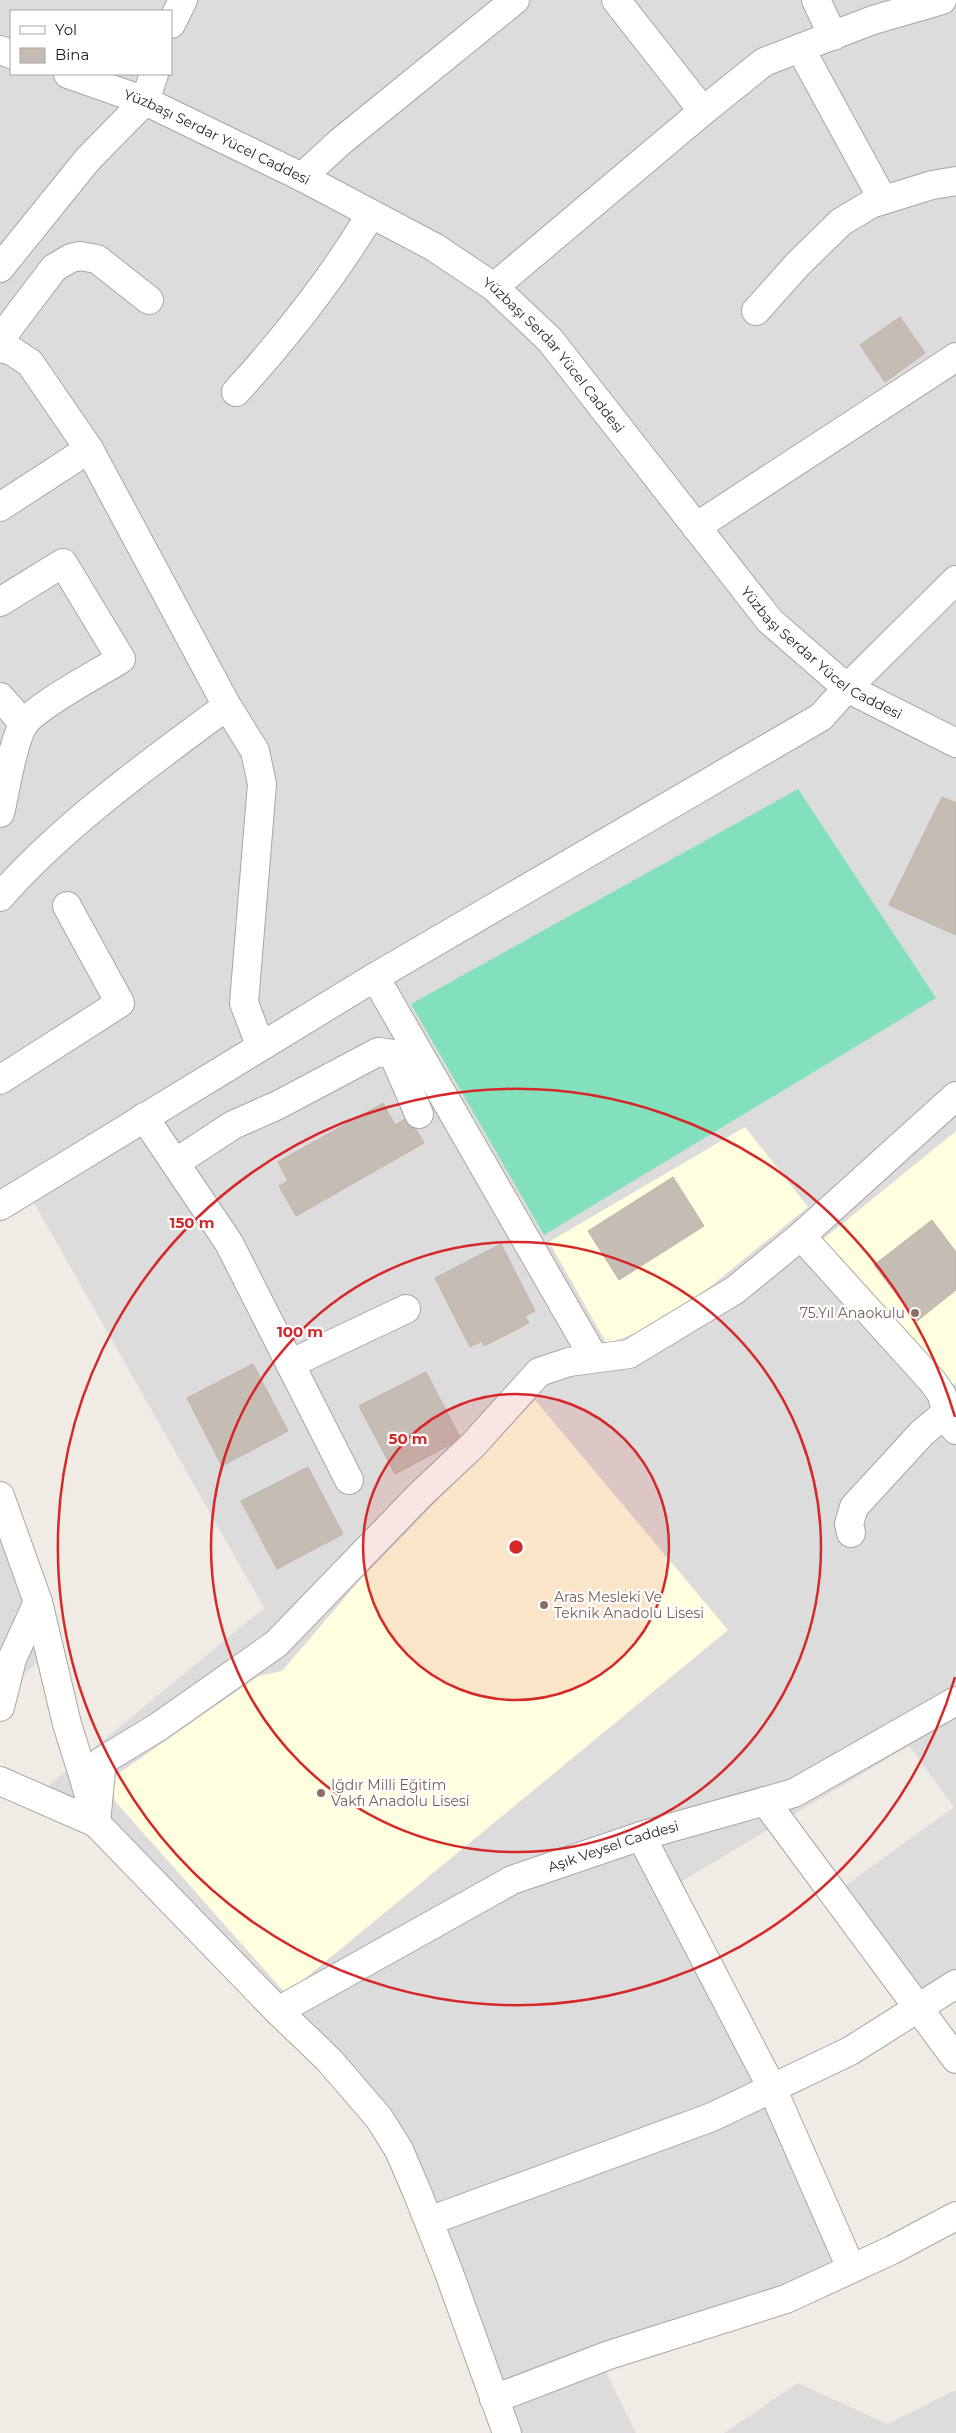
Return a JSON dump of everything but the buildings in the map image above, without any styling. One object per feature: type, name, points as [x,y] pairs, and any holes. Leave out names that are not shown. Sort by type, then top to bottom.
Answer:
[{"type":"street","points":[[172,22],[183,0]]},
{"type":"street","points":[[302,177],[340,142],[515,0]]},
{"type":"street","points":[[616,0],[702,111]]},
{"type":"street","points":[[816,0],[833,36]]},
{"type":"street","points":[[494,287],[702,111],[764,62],[873,20],[942,0]]},
{"type":"street","points":[[800,48],[884,200]]},
{"type":"street","name":"Yüzbaşı Serdar Yücel Caddesi","points":[[71,75],[145,101],[302,177],[434,247],[494,287],[550,340],[770,621],[847,688],[956,743]]},
{"type":"street","points":[[0,268],[77,172],[145,101],[154,75]]},
{"type":"street","points":[[756,311],[798,264],[841,222],[871,204],[956,181]]},
{"type":"street","points":[[236,392],[294,328],[320,294],[371,214]]},
{"type":"street","points":[[149,300],[97,259],[80,256],[70,258],[54,268],[7,330],[1,348],[12,351],[30,364],[89,449],[227,706],[255,751],[261,769],[262,784],[244,1003],[260,1045]]},
{"type":"street","points":[[696,527],[956,357]]},
{"type":"street","points":[[0,507],[89,449]]},
{"type":"street","points":[[0,602],[63,563],[121,660],[37,710],[24,724],[18,737],[0,813]]},
{"type":"street","points":[[0,1206],[375,976],[821,717],[847,688],[956,580]]},
{"type":"street","points":[[0,697],[24,724]]},
{"type":"street","points":[[0,897],[54,844],[122,786],[227,706]]},
{"type":"street","points":[[0,1080],[120,1003],[66,906]]},
{"type":"street","points":[[375,976],[594,1358]]},
{"type":"street","points":[[175,1163],[233,1125],[278,1105],[378,1052],[392,1054],[420,1114]]},
{"type":"street","points":[[96,1824],[102,1761],[158,1726],[276,1644],[420,1496],[473,1445],[539,1372],[569,1362],[629,1354],[735,1290],[801,1236],[956,1096]]},
{"type":"street","points":[[144,1117],[229,1243],[349,1480]]},
{"type":"street","points":[[801,1236],[933,1382],[951,1409],[922,1434],[854,1507],[849,1524],[851,1534]]},
{"type":"street","points":[[290,1364],[406,1309]]},
{"type":"street","points":[[0,1496],[38,1602],[67,1724],[96,1824]]},
{"type":"street","points":[[0,1707],[12,1659],[38,1602]]},
{"type":"street","name":"Aşık Veysel Caddesi","points":[[278,2011],[512,1880],[641,1836],[794,1794],[956,1702]]},
{"type":"street","points":[[0,1781],[96,1824],[328,2060],[379,2118],[399,2150],[429,2222],[507,2433]]},
{"type":"street","points":[[765,1801],[956,2059]]},
{"type":"street","points":[[641,1836],[772,2088],[851,2268]]},
{"type":"street","points":[[429,2222],[712,2116],[850,2051],[956,1984]]},
{"type":"street","points":[[494,2399],[609,2355],[786,2299],[892,2250],[956,2216]]},
{"type":"shaded area","points":[[0,0],[956,0],[956,1983],[915,2013],[838,1891],[954,1807],[909,1746],[682,1881],[855,2275],[605,2370],[636,2433],[521,2433],[381,2131],[301,2027],[49,1785],[264,1608],[26,1189],[0,1203]]},
{"type":"shaded area","points":[[745,1127],[808,1207],[668,1321],[607,1344],[549,1242]]},
{"type":"shaded area","name":"75.Yıl Anaokulu","points":[[956,1131],[956,1382],[945,1397],[816,1245]]},
{"type":"shaded area","points":[[535,1400],[728,1630],[286,1994],[115,1801],[112,1778],[259,1676],[282,1671],[360,1580]]},
{"type":"shaded area","points":[[0,1525],[57,1643],[0,1698]]},
{"type":"shaded area","points":[[798,2383],[887,2424],[956,2390],[956,2433],[724,2433]]},
{"type":"green space","points":[[798,789],[936,998],[544,1235],[411,1004]]},
{"type":"place","name":"75.Yıl Anaokulu","points":[[915,1313]]},
{"type":"place","name":"Aras Mesleki Ve Teknik Anadolu Lisesi","points":[[544,1605]]},
{"type":"place","name":"Iğdır Milli Eğitim Vakfı Anadolu Lisesi","points":[[321,1793]]}]
